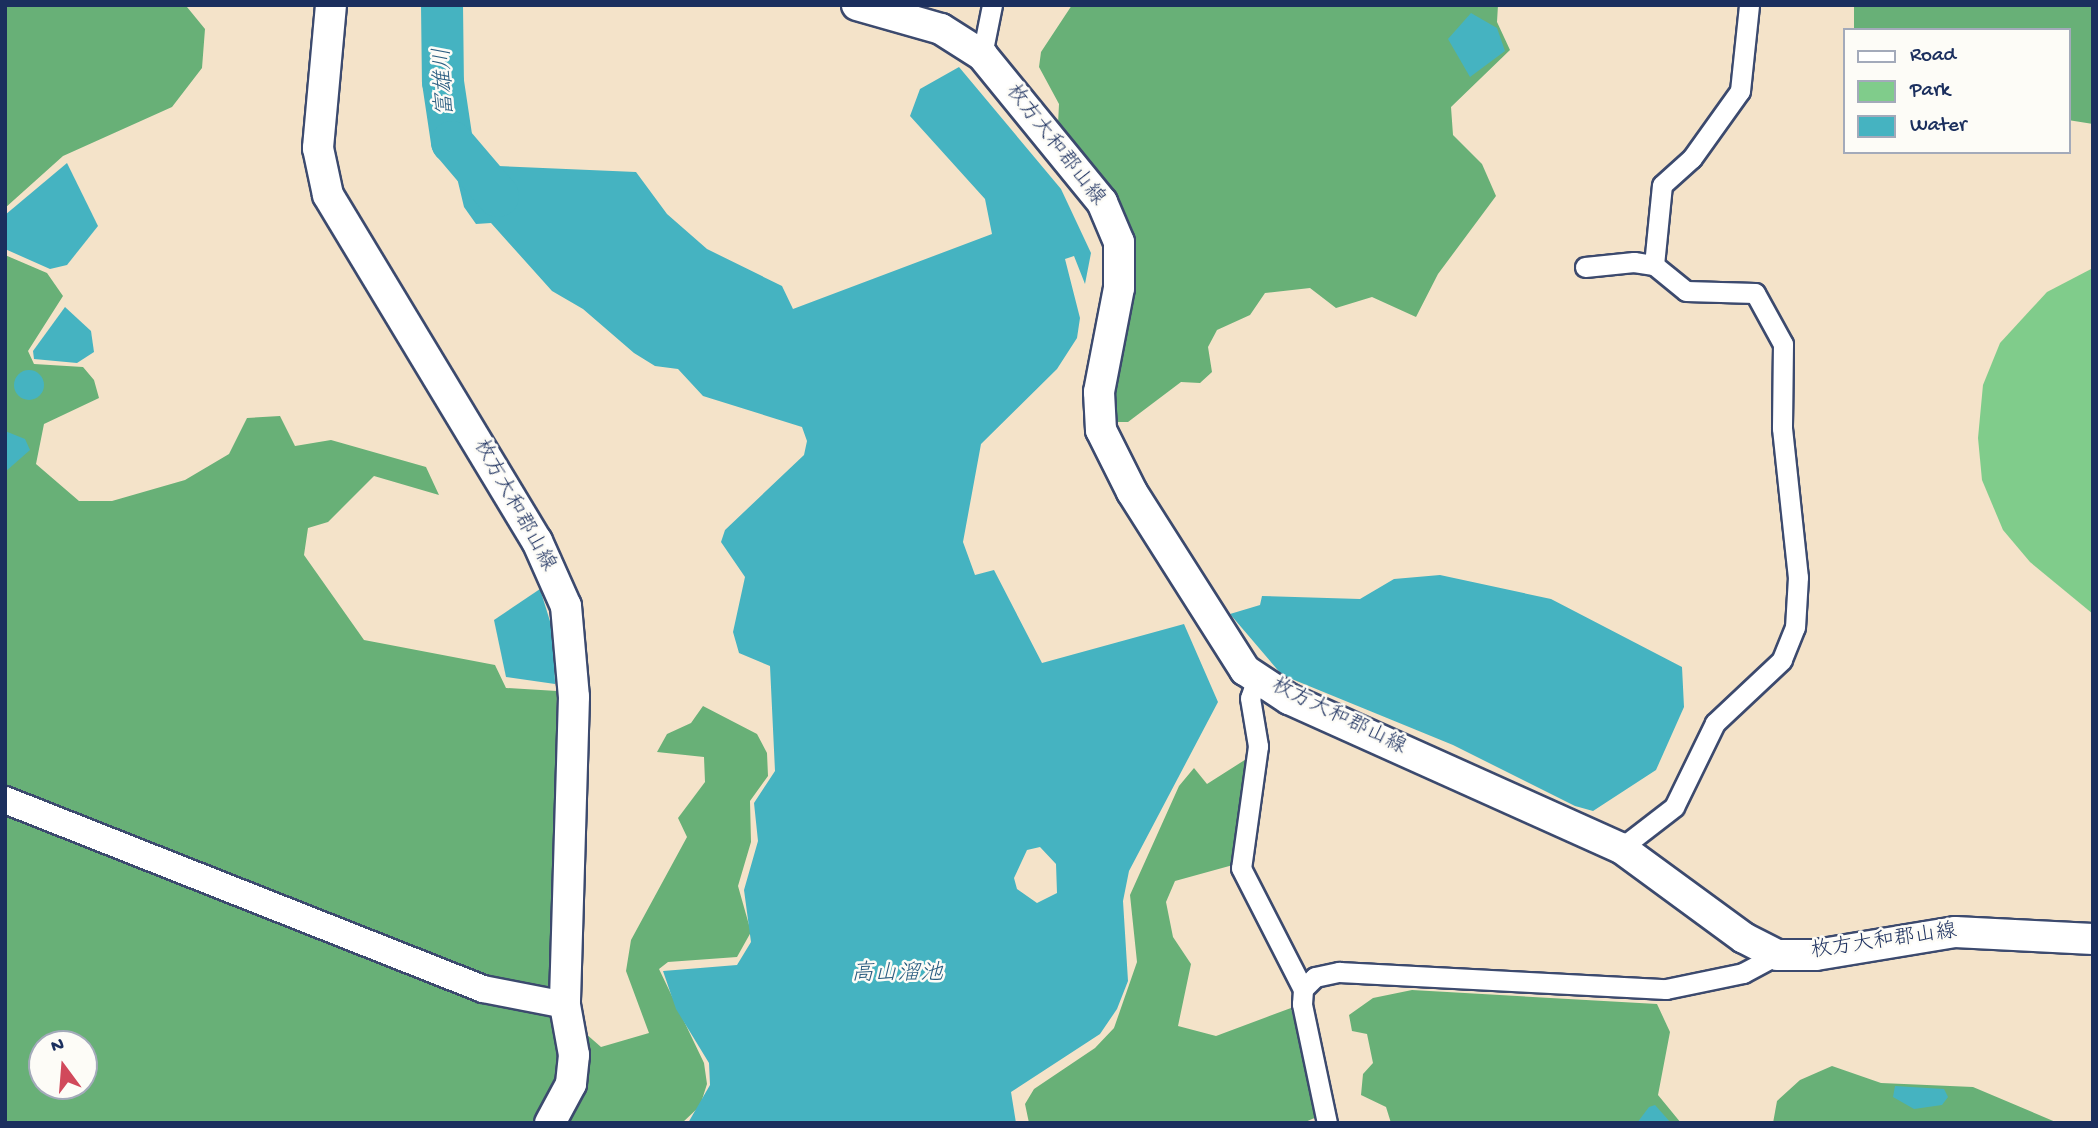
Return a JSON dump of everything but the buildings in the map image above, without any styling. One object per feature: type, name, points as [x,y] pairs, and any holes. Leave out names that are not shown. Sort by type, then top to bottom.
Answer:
[{"type":"main road","name":"枚方大和郡山線","points":[[331,5],[318,149],[328,195],[537,541],[566,606],[574,697],[565,1005],[572,1084],[550,1123]]},
{"type":"main road","name":"枚方大和郡山線","points":[[857,5],[941,29],[982,55],[1102,202],[1119,242],[1119,288],[1099,392],[1101,430],[1217,634],[1257,678],[1289,699],[1621,848],[1744,938],[1777,955],[1816,955],[1955,932],[2093,939]]},
{"type":"street","points":[[982,55],[992,5]]},
{"type":"street","points":[[1654,265],[1662,185],[1692,158],[1740,91],[1749,5]]},
{"type":"street","points":[[1585,267],[1654,265],[1686,292],[1755,293],[1783,344],[1782,428],[1798,578],[1795,627],[1782,660],[1716,723],[1674,807],[1621,848]]},
{"type":"street","points":[[1257,678],[1250,698],[1258,746],[1241,868],[1303,989],[1327,1123]]},
{"type":"street","points":[[5,800],[483,989],[565,1005]]},
{"type":"street","points":[[1303,989],[1315,977],[1339,972],[1667,989],[1743,972],[1777,955]]},
{"type":"green space","points":[[5,5],[187,7],[205,29],[202,68],[172,107],[63,156],[5,208]]},
{"type":"green space","points":[[1072,5],[1498,5],[1497,22],[1510,50],[1451,107],[1453,135],[1482,164],[1496,196],[1438,274],[1416,317],[1372,297],[1336,308],[1310,288],[1265,293],[1250,315],[1217,330],[1208,347],[1212,372],[1200,383],[1181,382],[1128,422],[1115,422],[1112,195],[1058,124],[1059,104],[1039,67],[1041,52]]},
{"type":"green space","points":[[1854,5],[2093,5],[2093,124],[2070,120],[2070,28],[1854,28]]},
{"type":"green space","points":[[5,255],[47,273],[63,296],[28,351],[34,364],[83,367],[94,380],[99,398],[44,424],[36,464],[79,501],[112,501],[185,480],[229,454],[247,418],[280,416],[295,446],[331,440],[426,467],[439,495],[374,476],[328,522],[308,528],[304,555],[364,640],[495,665],[506,688],[557,691],[554,934],[585,1033],[601,1047],[649,1033],[626,971],[631,940],[687,837],[678,818],[705,782],[704,757],[657,752],[667,734],[691,723],[703,706],[757,734],[767,753],[768,776],[750,801],[751,842],[738,886],[751,932],[737,957],[668,962],[659,969],[704,1063],[707,1084],[700,1106],[682,1123],[5,1123]]},
{"type":"green space","points":[[2093,268],[2093,614],[2030,562],[2003,530],[1982,480],[1978,438],[1983,385],[2000,343],[2047,292]]},
{"type":"green space","points":[[1251,756],[1233,865],[1175,881],[1166,902],[1173,937],[1191,964],[1178,1026],[1216,1036],[1291,1008],[1319,1116],[1303,1123],[1029,1123],[1025,1104],[1034,1089],[1095,1048],[1114,1028],[1137,962],[1130,895],[1179,786],[1194,768],[1207,784]]},
{"type":"green space","points":[[1412,990],[1657,1004],[1670,1032],[1658,1095],[1681,1123],[1391,1123],[1386,1107],[1361,1095],[1363,1074],[1373,1063],[1367,1034],[1352,1031],[1349,1015],[1373,998]]},
{"type":"green space","points":[[1832,1066],[1881,1083],[1973,1087],[2058,1123],[1773,1123],[1777,1101],[1800,1080]]},
{"type":"water","points":[[1471,13],[1497,28],[1505,51],[1470,77],[1448,39]]},
{"type":"water","name":"高山溜池","points":[[959,67],[1061,189],[1091,253],[1085,284],[1074,256],[1065,259],[1080,318],[1077,338],[1057,369],[981,444],[963,542],[975,575],[994,570],[1042,663],[1184,624],[1218,702],[1129,871],[1123,901],[1128,981],[1117,1009],[1100,1034],[1011,1092],[1016,1123],[688,1123],[710,1085],[709,1063],[676,1009],[663,971],[737,965],[751,942],[744,890],[758,841],[754,803],[775,771],[770,666],[739,653],[733,632],[745,577],[721,542],[725,530],[804,455],[807,441],[802,427],[703,396],[678,369],[655,366],[634,353],[583,309],[552,291],[491,223],[476,224],[464,207],[453,161],[470,148],[498,166],[636,172],[667,214],[707,249],[782,286],[793,309],[992,234],[985,199],[910,116],[920,89]],"holes":[[[1040,847],[1056,864],[1057,893],[1037,903],[1017,889],[1014,878],[1027,850]]]},
{"type":"water","points":[[67,163],[98,226],[67,265],[50,269],[5,249],[5,215]]},
{"type":"water","points":[[65,307],[91,331],[94,352],[77,363],[34,359],[33,351]]},
{"type":"water","points":[[29,370],[35,371],[43,379],[43,391],[35,399],[29,400],[23,399],[15,391],[14,385],[15,379],[23,371]]},
{"type":"water","points":[[5,431],[25,439],[30,450],[5,472]]},
{"type":"water","points":[[1440,575],[1551,599],[1682,667],[1684,707],[1656,770],[1593,811],[1575,806],[1453,745],[1282,675],[1230,614],[1260,605],[1262,596],[1360,599],[1394,579]]},
{"type":"water","points":[[540,589],[554,634],[555,684],[506,677],[494,620]]},
{"type":"water","points":[[1895,1086],[1944,1089],[1948,1097],[1942,1105],[1914,1109],[1893,1097]]},
{"type":"water","points":[[1655,1105],[1671,1123],[1637,1123],[1649,1107]]},
{"type":"waterway","name":"富雄川","points":[[442,5],[443,82],[452,142],[498,196]]}]
